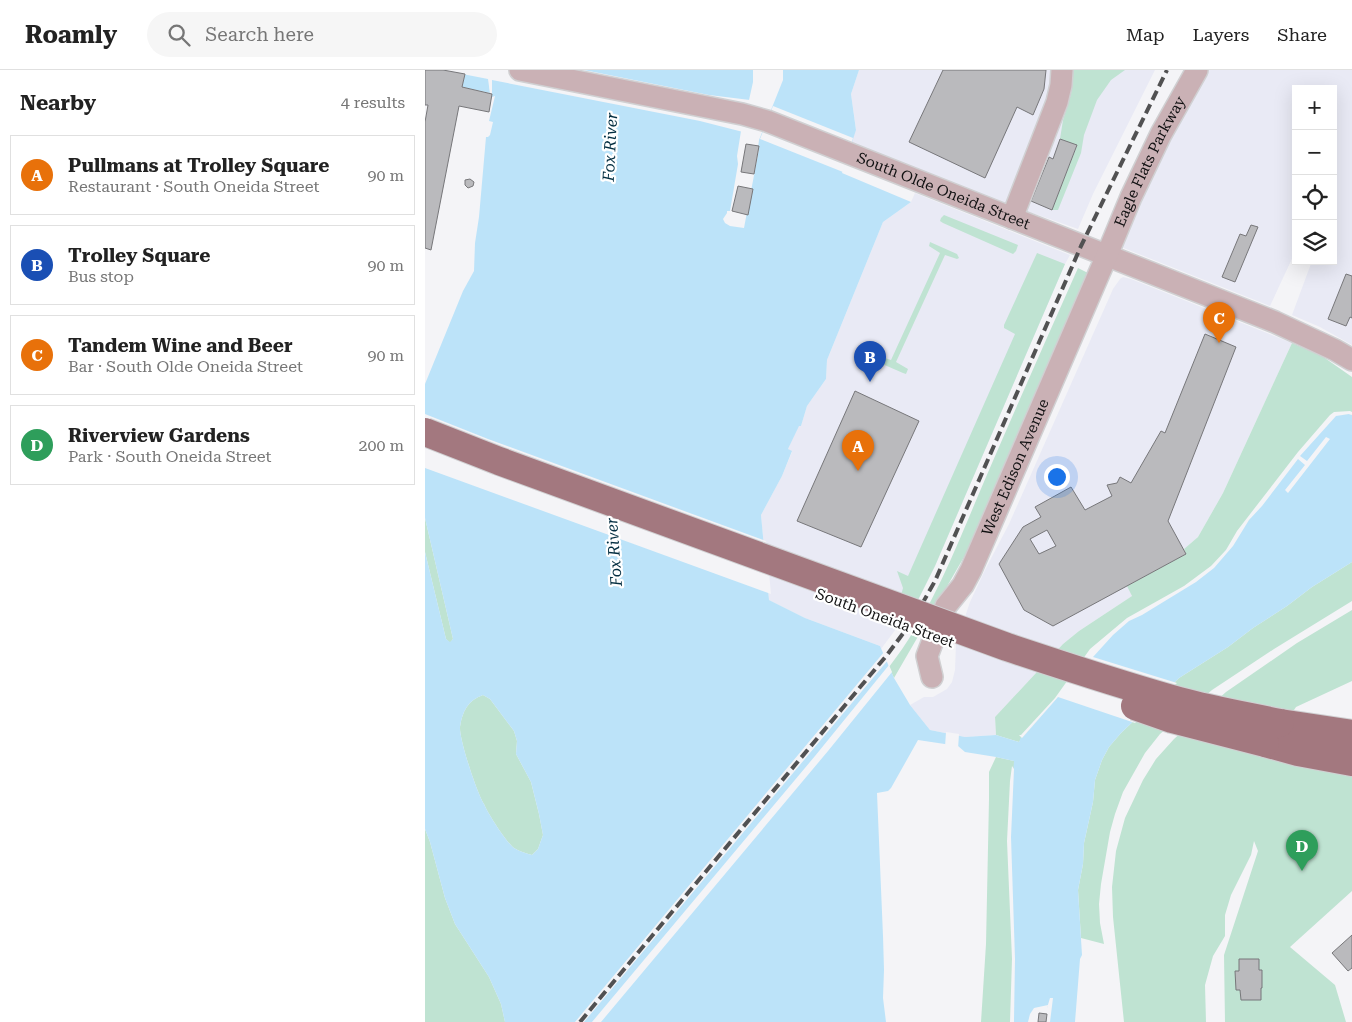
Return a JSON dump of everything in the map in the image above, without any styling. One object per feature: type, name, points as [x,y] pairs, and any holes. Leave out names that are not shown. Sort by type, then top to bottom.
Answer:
[{"type":"main road","name":"South Oneida Street","points":[[425,432],[499,461],[1007,647],[1179,701],[1229,713],[1273,733],[1298,752],[1352,762]]},
{"type":"main road","name":"South Oneida Street","points":[[425,451],[1027,669],[1172,719],[1273,733],[1352,734]]},
{"type":"street","name":"South Olde Oneida Street","points":[[521,70],[757,118],[1285,326],[1352,360]]},
{"type":"street","points":[[1011,218],[1057,102],[1062,70]]},
{"type":"street","name":"Eagle Flats Parkway","points":[[1107,255],[1131,197],[1161,134],[1197,70]]},
{"type":"street","name":"West Edison Avenue","points":[[932,677],[927,656],[946,606],[963,585],[971,570],[1107,255]]},
{"type":"shaded area","points":[[859,70],[1155,70],[1093,194],[1078,229],[996,202],[851,144],[856,129],[851,94]]},
{"type":"shaded area","points":[[1206,70],[1352,70],[1352,345],[1320,327],[1292,315],[1311,265],[1337,265],[1337,85],[1292,85],[1292,259],[1270,306],[1121,247],[1133,209]]},
{"type":"shaded area","points":[[915,193],[1070,255],[935,566],[919,598],[881,649],[880,646],[805,618],[769,600],[761,515],[782,476],[792,452],[788,449],[799,425],[801,426],[807,406],[826,379],[827,360],[883,222],[911,202]]},
{"type":"shaded area","points":[[1123,277],[1292,343],[1223,493],[1198,537],[1184,549],[1186,554],[1128,586],[1132,596],[1079,631],[1063,644],[995,717],[996,735],[965,737],[930,730],[910,705],[924,697],[933,697],[947,689],[952,682],[955,670],[956,644],[970,602],[1009,524],[1113,289]]},
{"type":"green space","points":[[1073,70],[1125,70],[1111,80],[1097,100],[1084,135],[1081,153],[1058,210],[1052,210],[1077,146],[1060,139],[1063,120],[1071,94]]},
{"type":"green space","points":[[944,215],[1018,245],[1016,251],[1013,254],[943,223],[940,221]]},
{"type":"green space","points":[[930,242],[957,254],[959,258],[945,255],[896,362],[908,369],[906,374],[878,361],[879,357],[891,360],[940,253],[929,246]]},
{"type":"green space","points":[[1037,253],[1065,264],[935,566],[909,613],[899,603],[903,588],[897,571],[908,576],[1015,334],[1004,328],[1004,325]]},
{"type":"green space","points":[[1078,268],[1090,274],[975,538],[894,678],[889,667],[919,623],[955,551]]},
{"type":"green space","points":[[1292,343],[1322,356],[1352,377],[1352,415],[1349,414],[1212,568],[1056,699],[1019,742],[996,735],[995,717],[1063,644],[1079,631],[1132,596],[1127,586],[1186,554],[1184,549],[1198,537],[1223,493]]},
{"type":"green space","points":[[425,518],[453,639],[450,643],[446,639],[425,552]]},
{"type":"green space","points":[[1352,562],[1352,601],[1212,690],[1160,734],[1145,753],[1123,792],[1110,832],[1099,904],[1104,944],[1081,938],[1078,890],[1083,864],[1084,843],[1093,802],[1095,780],[1109,747],[1121,733],[1179,678],[1228,647],[1312,587]]},
{"type":"green space","points":[[1352,610],[1352,681],[1296,707],[1264,755],[1352,773],[1352,891],[1290,947],[1335,985],[1346,1022],[1225,1022],[1224,955],[1258,851],[1254,841],[1251,855],[1231,895],[1225,915],[1225,936],[1213,956],[1205,985],[1206,1022],[1124,1022],[1113,917],[1112,887],[1116,851],[1125,818],[1143,780],[1156,759],[1174,739],[1226,692],[1297,643]]},
{"type":"green space","points":[[483,695],[490,699],[514,731],[517,741],[516,754],[531,782],[543,835],[538,849],[532,855],[514,848],[502,835],[481,798],[469,766],[462,743],[460,727],[467,707],[473,700]]},
{"type":"green space","points":[[996,757],[1014,761],[1012,1022],[981,1022],[986,944],[989,772]]},
{"type":"green space","points":[[425,829],[445,898],[455,924],[489,977],[501,1004],[505,1022],[425,1022]]},
{"type":"water","points":[[443,70],[488,70],[490,93],[462,87],[465,74]]},
{"type":"water","name":"Fox River","points":[[492,70],[753,70],[753,82],[741,131],[737,156],[738,164],[730,211],[727,211],[723,219],[730,226],[744,228],[759,149],[759,140],[783,80],[783,70],[859,70],[851,94],[856,130],[842,173],[911,202],[883,222],[827,360],[826,379],[807,406],[801,426],[799,426],[788,449],[792,451],[782,476],[761,515],[769,600],[805,618],[880,646],[894,678],[910,705],[930,730],[965,737],[996,735],[1019,742],[1021,737],[1056,699],[1091,652],[1128,620],[1185,588],[1212,568],[1300,454],[1334,415],[1352,415],[1352,562],[1312,587],[1228,647],[1179,678],[1121,733],[1109,747],[1102,760],[1095,780],[1078,890],[1082,955],[1080,959],[1075,1022],[1050,1022],[1053,998],[1050,998],[1047,1008],[1037,1008],[1029,1022],[1012,1022],[1014,996],[1009,841],[1014,761],[965,752],[958,746],[918,740],[891,788],[888,791],[877,793],[884,970],[883,998],[886,1022],[505,1022],[501,1004],[489,977],[455,924],[445,898],[425,829],[425,552],[446,639],[450,642],[453,639],[425,518],[425,384],[463,291],[474,271],[475,243],[486,137],[490,135],[493,122],[489,121],[495,96],[492,97]],"holes":[[[483,695],[490,699],[514,731],[517,741],[516,754],[531,782],[543,835],[538,849],[532,855],[514,848],[498,828],[481,798],[465,754],[460,733],[462,716],[473,700]]]},
{"type":"pier","points":[[442,70],[584,70],[709,95],[750,100],[743,132],[700,121],[492,80],[492,94],[490,93],[488,79]]},
{"type":"pier","points":[[773,106],[853,138],[843,172],[760,139]]},
{"type":"pier","points":[[1350,411],[1352,415],[1336,416],[1300,456],[1307,461],[1326,437],[1330,439],[1288,493],[1285,490],[1305,465],[1298,459],[1249,520],[1233,546],[1214,568],[1196,582],[1129,621],[1093,657],[1177,683],[1135,723],[1058,697],[1022,738],[1019,735],[1055,698],[1090,649],[1127,618],[1184,586],[1211,566],[1226,550],[1237,531],[1298,452],[1330,415],[1334,412]]},
{"type":"pier","points":[[425,414],[766,541],[771,594],[425,468]]},
{"type":"pier","points":[[884,652],[888,660],[584,1022],[575,1022]]},
{"type":"pier","points":[[889,665],[892,672],[828,751],[601,1022],[592,1022],[815,756]]},
{"type":"pier","points":[[946,732],[959,734],[958,749],[945,747]]},
{"type":"pier","points":[[1012,766],[1014,769],[1011,837],[1015,959],[1014,1022],[1010,1022],[1012,959],[1007,841]]},
{"type":"pier","points":[[1048,1005],[1047,1010],[1038,1010],[1031,1022],[1028,1022],[1034,1008]]},
{"type":"building","points":[[425,70],[443,70],[465,74],[462,87],[492,94],[489,112],[459,106],[431,250],[425,248],[425,122],[428,105],[425,105]]},
{"type":"building","points":[[943,70],[1046,70],[1044,89],[1033,115],[1017,107],[985,178],[909,142]]},
{"type":"building","points":[[1060,139],[1077,145],[1052,210],[1031,201],[1049,157],[1053,159]]},
{"type":"building","points":[[746,144],[759,146],[754,174],[741,172]]},
{"type":"building","points":[[470,179],[474,182],[473,186],[468,188],[465,185],[465,180]]},
{"type":"building","points":[[738,186],[753,189],[748,215],[732,211]]},
{"type":"building","points":[[1251,225],[1258,227],[1235,282],[1222,277],[1240,234],[1246,236]]},
{"type":"building","points":[[1346,274],[1352,276],[1352,318],[1350,317],[1346,326],[1328,319]]},
{"type":"building","points":[[1205,334],[1236,347],[1168,521],[1186,554],[1053,626],[1024,610],[999,564],[1023,527],[1041,517],[1035,507],[1071,487],[1085,510],[1112,496],[1107,485],[1117,483],[1120,477],[1131,483],[1161,431],[1165,433]],"holes":[[[1047,530],[1056,546],[1039,554],[1030,539]]]},
{"type":"building","points":[[855,391],[919,421],[861,547],[797,521]]},
{"type":"building","points":[[1352,935],[1352,968],[1348,971],[1332,953]]},
{"type":"building","points":[[1239,959],[1259,959],[1259,970],[1262,970],[1261,1000],[1241,1000],[1240,990],[1236,990],[1235,971],[1239,971]]},
{"type":"building","points":[[1039,1013],[1047,1014],[1046,1022],[1038,1022]]},
{"type":"railway","points":[[580,1022],[887,655],[913,620],[935,581],[1081,246],[1167,70]]},
{"type":"place","name":"Tandem Wine and Beer","points":[[1219,343]]},
{"type":"place","name":"Trolley Square","points":[[870,382]]},
{"type":"place","name":"Pullmans at Trolley Square","points":[[858,471]]},
{"type":"place","name":"Riverview Gardens","points":[[1302,871]]}]
